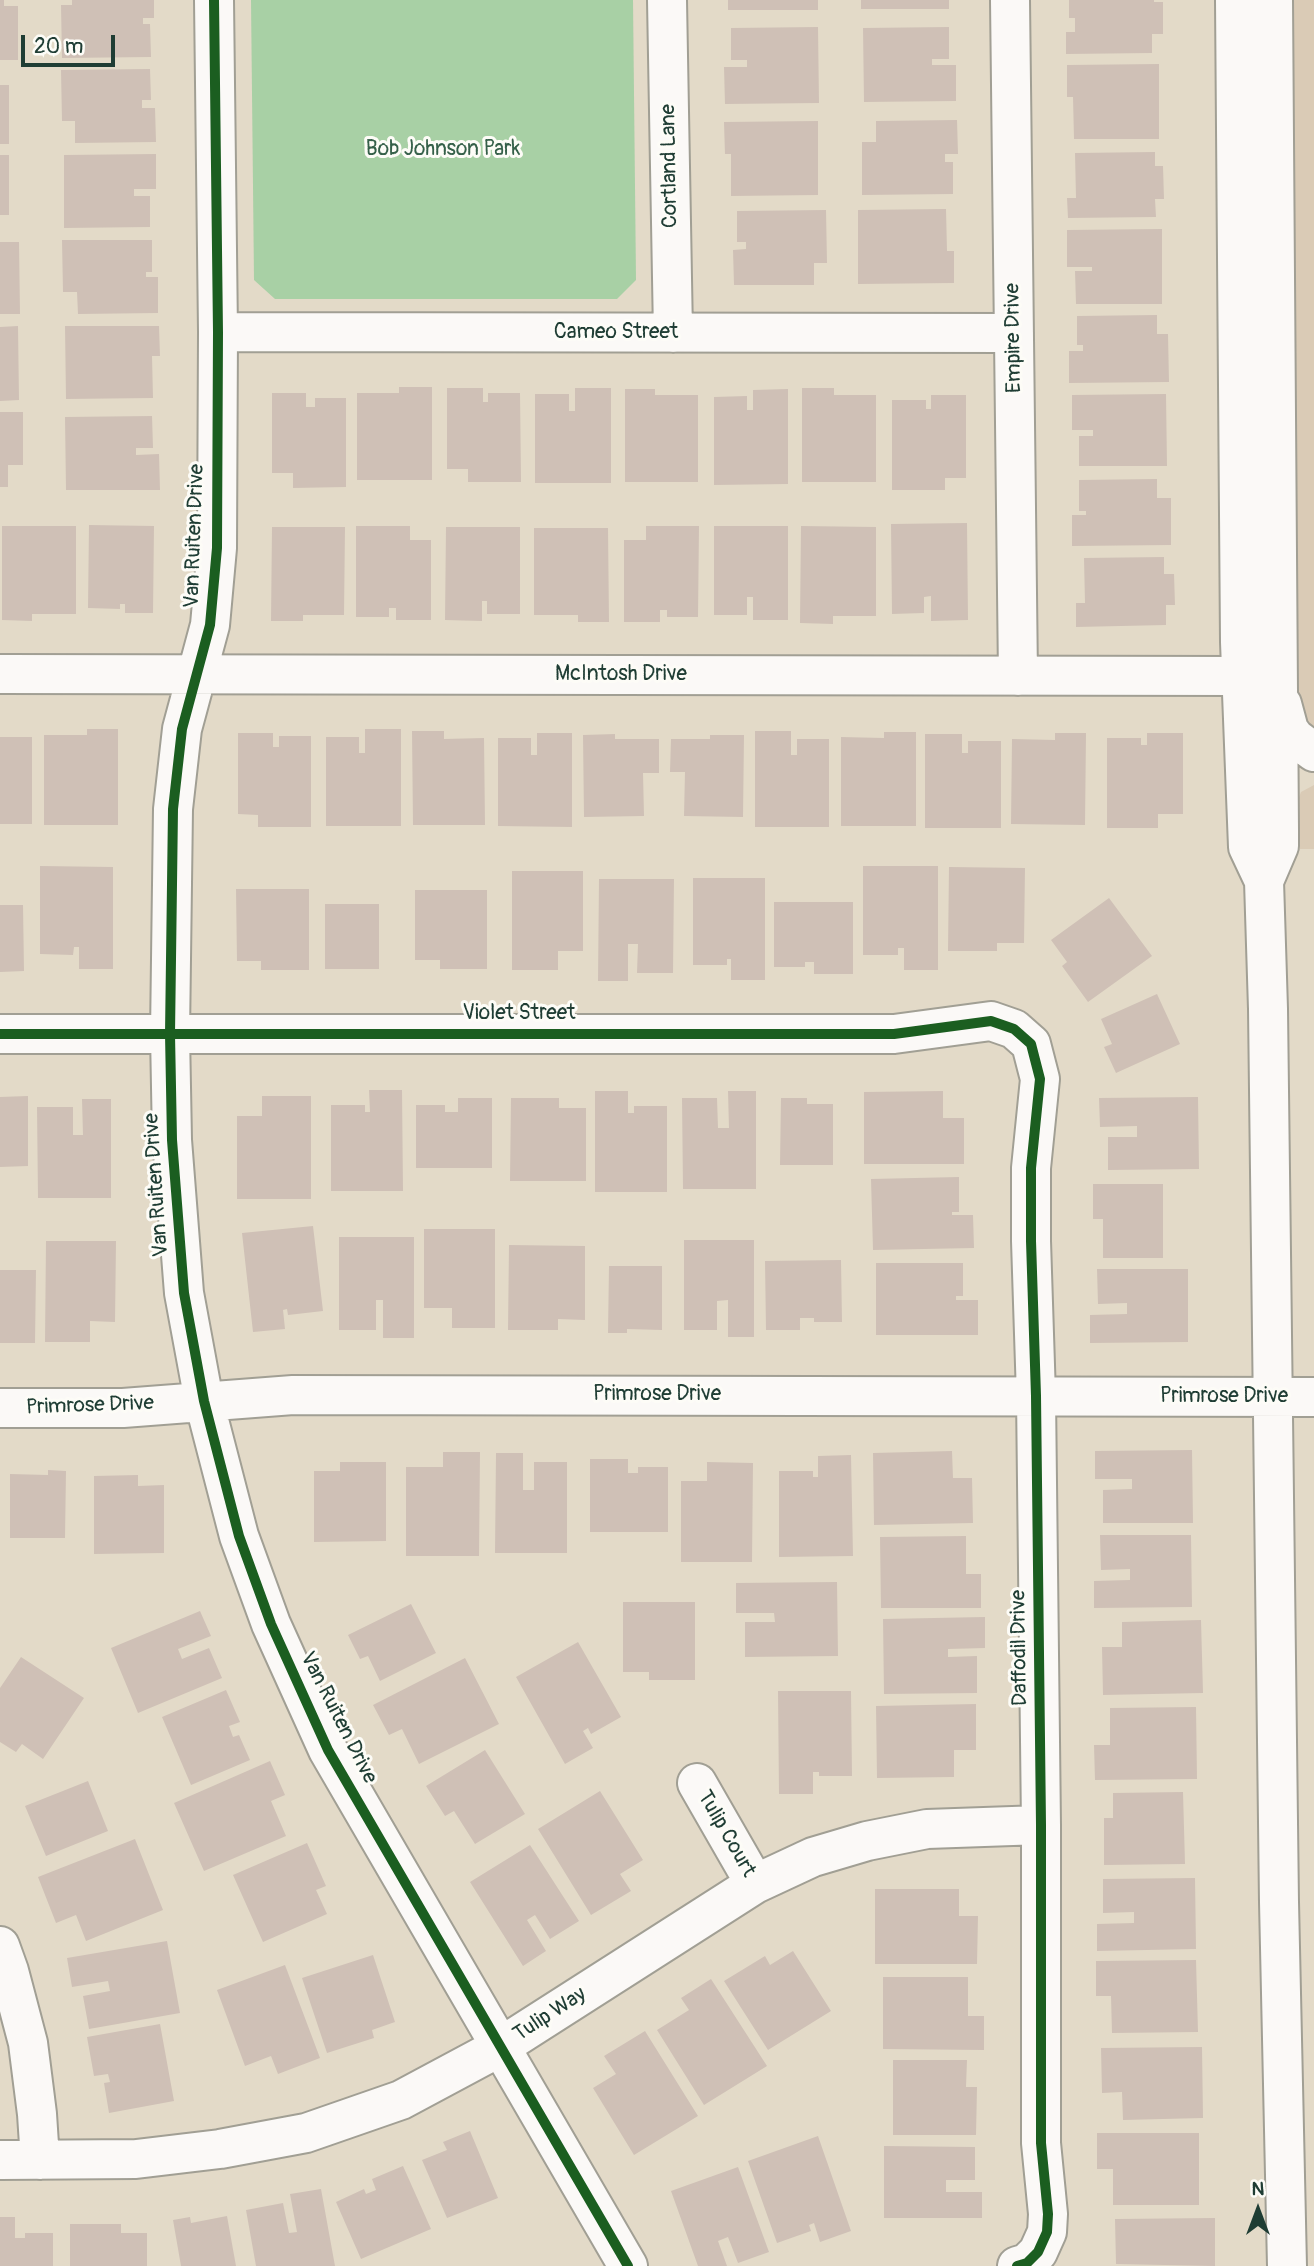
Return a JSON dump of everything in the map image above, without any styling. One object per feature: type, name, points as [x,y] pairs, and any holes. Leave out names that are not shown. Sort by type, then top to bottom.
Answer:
[{"type":"street","name":"Van Ruiten Drive","points":[[214,0],[218,332],[217,548],[210,625],[182,730],[173,809],[170,1034],[172,1140],[184,1293],[204,1401],[239,1536],[271,1624],[328,1750],[628,2266]]},
{"type":"street","name":"Cortland Lane","points":[[667,0],[673,333]]},
{"type":"street","name":"Empire Drive","points":[[1010,0],[1018,676]]},
{"type":"street","points":[[1235,0],[1242,676],[1248,846],[1264,881],[1268,1009],[1279,1902],[1287,2266]]},
{"type":"street","points":[[1264,881],[1279,846],[1273,0]]},
{"type":"street","name":"Cameo Street","points":[[218,332],[1014,333]]},
{"type":"street","name":"McIntosh Drive","points":[[0,674],[1242,676]]},
{"type":"street","points":[[1279,685],[1283,714],[1289,730],[1314,752]]},
{"type":"street","points":[[1279,831],[1284,806],[1290,793],[1301,783],[1314,778]]},
{"type":"street","name":"Violet Street","points":[[0,1034],[894,1034],[991,1021],[1014,1029],[1031,1044]]},
{"type":"street","name":"Daffodil Drive","points":[[1028,2259],[1047,2232],[1048,2214],[1041,2143],[1041,1825],[1036,1396],[1031,1241],[1031,1168],[1040,1079],[1031,1044]]},
{"type":"street","name":"Primrose Drive","points":[[0,1408],[123,1408],[293,1395],[1314,1397]]},
{"type":"street","name":"Tulip Court","points":[[697,1783],[755,1884]]},
{"type":"street","name":"Tulip Way","points":[[0,2160],[136,2159],[220,2149],[306,2133],[401,2100],[500,2047],[755,1884],[813,1857],[866,1841],[927,1829],[1041,1825]]},
{"type":"street","points":[[0,1946],[28,2043],[40,2160]]},
{"type":"shaded area","points":[[1290,0],[1314,0],[1314,744],[1295,719]]},
{"type":"shaded area","points":[[1314,785],[1314,849],[1300,849],[1299,797],[1301,792]]},
{"type":"green space","name":"Bob Johnson Park","points":[[251,0],[633,0],[636,280],[617,299],[275,299],[254,280]]},
{"type":"building","points":[[0,0],[4,0],[4,6],[18,6],[18,60],[0,60]]},
{"type":"building","points":[[72,0],[154,0],[154,18],[143,18],[143,24],[150,24],[151,57],[62,58],[61,5],[72,5]]},
{"type":"building","points":[[728,0],[818,0],[818,10],[728,10]]},
{"type":"building","points":[[861,0],[949,0],[949,9],[861,9]]},
{"type":"building","points":[[1069,0],[1163,2],[1163,34],[1152,34],[1152,53],[1066,54],[1066,32],[1075,32],[1075,18],[1069,18]]},
{"type":"building","points":[[818,27],[819,103],[725,104],[724,67],[747,67],[747,60],[731,60],[731,28]]},
{"type":"building","points":[[949,27],[949,59],[932,59],[932,65],[956,65],[956,101],[864,102],[863,28]]},
{"type":"building","points":[[1159,64],[1159,139],[1074,139],[1073,97],[1067,97],[1067,65]]},
{"type":"building","points":[[150,69],[151,100],[142,100],[142,108],[155,108],[156,142],[75,143],[75,121],[62,121],[61,70]]},
{"type":"building","points":[[0,85],[9,85],[9,144],[0,144]]},
{"type":"building","points":[[957,120],[958,154],[945,154],[945,162],[953,162],[953,194],[862,195],[862,142],[876,142],[876,121]]},
{"type":"building","points":[[818,121],[818,195],[731,196],[731,154],[725,154],[724,122]]},
{"type":"building","points":[[1155,152],[1155,166],[1163,166],[1164,199],[1155,199],[1156,217],[1068,218],[1067,198],[1076,198],[1075,153]]},
{"type":"building","points":[[156,154],[156,189],[134,189],[134,196],[150,196],[150,227],[64,228],[64,155]]},
{"type":"building","points":[[0,155],[9,155],[9,215],[0,215]]},
{"type":"building","points":[[946,209],[947,251],[954,251],[954,283],[858,284],[858,210]]},
{"type":"building","points":[[826,210],[827,263],[814,263],[814,285],[734,285],[733,250],[746,249],[746,242],[737,242],[737,211]]},
{"type":"building","points":[[1162,229],[1162,304],[1076,304],[1075,271],[1092,271],[1092,267],[1067,267],[1067,230]]},
{"type":"building","points":[[62,240],[152,240],[152,272],[146,272],[146,277],[158,277],[158,313],[78,314],[77,292],[63,292]]},
{"type":"building","points":[[0,242],[19,242],[20,314],[0,314]]},
{"type":"building","points":[[1157,315],[1157,334],[1168,334],[1169,382],[1069,383],[1069,351],[1083,351],[1083,345],[1077,345],[1077,316]]},
{"type":"building","points":[[18,326],[19,400],[0,401],[0,327]]},
{"type":"building","points":[[65,326],[159,326],[160,356],[152,356],[153,398],[66,399]]},
{"type":"building","points":[[399,387],[432,387],[432,480],[357,480],[357,393],[399,393]]},
{"type":"building","points":[[447,388],[483,388],[483,402],[488,402],[488,393],[520,393],[521,482],[468,482],[468,469],[447,469]]},
{"type":"building","points":[[575,388],[611,388],[611,483],[535,483],[535,394],[569,394],[569,411],[575,411]]},
{"type":"building","points":[[802,388],[834,388],[834,395],[876,395],[876,482],[802,482]]},
{"type":"building","points":[[625,389],[655,389],[655,395],[698,395],[698,482],[625,482]]},
{"type":"building","points":[[788,389],[788,484],[714,485],[714,397],[747,396],[747,410],[753,410],[753,390]]},
{"type":"building","points":[[272,393],[306,393],[306,407],[315,407],[315,398],[346,398],[346,487],[293,488],[293,473],[272,473]]},
{"type":"building","points":[[1166,394],[1167,466],[1079,466],[1079,436],[1093,436],[1093,430],[1072,430],[1072,395]]},
{"type":"building","points":[[931,395],[966,395],[966,478],[945,478],[945,490],[892,490],[892,400],[926,400],[926,409],[931,409]]},
{"type":"building","points":[[0,412],[23,412],[23,465],[8,465],[8,487],[0,487]]},
{"type":"building","points":[[152,416],[153,448],[136,448],[136,455],[159,454],[160,490],[66,490],[65,417]]},
{"type":"building","points":[[1157,479],[1157,498],[1171,498],[1171,545],[1072,546],[1072,515],[1086,515],[1086,511],[1079,511],[1079,480]]},
{"type":"building","points":[[967,523],[968,620],[931,621],[931,596],[924,597],[924,613],[892,614],[891,524]]},
{"type":"building","points":[[89,525],[154,526],[153,613],[125,613],[125,604],[120,604],[120,609],[88,608]]},
{"type":"building","points":[[2,526],[76,526],[76,614],[32,614],[32,621],[2,620]]},
{"type":"building","points":[[356,526],[410,526],[410,540],[431,540],[431,620],[396,620],[396,608],[389,608],[389,617],[356,617]]},
{"type":"building","points":[[646,526],[699,526],[698,617],[667,617],[667,610],[660,610],[660,622],[624,622],[624,540],[646,540]]},
{"type":"building","points":[[714,526],[788,526],[788,620],[753,620],[753,597],[747,597],[747,615],[714,615]]},
{"type":"building","points":[[801,526],[876,527],[876,616],[833,616],[833,624],[800,623]]},
{"type":"building","points":[[272,527],[345,527],[344,615],[303,615],[303,621],[271,621]]},
{"type":"building","points":[[446,527],[520,527],[520,614],[487,614],[487,601],[482,601],[482,621],[445,620]]},
{"type":"building","points":[[534,528],[608,528],[609,622],[578,622],[578,615],[534,615]]},
{"type":"building","points":[[1164,557],[1164,574],[1174,574],[1175,605],[1166,605],[1166,625],[1076,627],[1076,603],[1085,603],[1084,558]]},
{"type":"building","points":[[87,729],[118,729],[118,825],[44,825],[44,735],[87,735]]},
{"type":"building","points":[[365,729],[401,729],[401,826],[326,826],[326,737],[359,737],[359,753],[365,753]]},
{"type":"building","points":[[412,731],[444,731],[444,739],[484,738],[485,825],[413,825]]},
{"type":"building","points":[[755,731],[791,731],[791,755],[797,755],[797,739],[829,739],[829,827],[755,827]]},
{"type":"building","points":[[884,732],[916,732],[916,826],[841,826],[841,737],[884,738]]},
{"type":"building","points":[[238,733],[273,733],[273,747],[279,747],[279,736],[311,736],[311,827],[258,827],[258,815],[238,814]]},
{"type":"building","points":[[537,733],[572,733],[572,827],[498,826],[498,738],[531,738],[531,755],[537,755]]},
{"type":"building","points":[[1055,733],[1086,733],[1085,825],[1011,824],[1012,739],[1055,740]]},
{"type":"building","points":[[1147,733],[1183,733],[1183,814],[1158,814],[1158,828],[1107,828],[1107,738],[1141,738],[1141,745],[1147,745]]},
{"type":"building","points":[[615,734],[615,739],[659,739],[659,773],[643,773],[644,816],[584,817],[583,735]]},
{"type":"building","points":[[925,734],[962,734],[962,753],[968,753],[968,741],[1001,741],[1001,828],[925,828]]},
{"type":"building","points":[[710,735],[744,735],[743,817],[684,816],[685,772],[670,772],[671,739],[710,739]]},
{"type":"building","points":[[0,737],[32,737],[32,824],[0,824]]},
{"type":"building","points":[[40,866],[113,867],[113,969],[79,969],[79,947],[74,947],[73,955],[40,954]]},
{"type":"building","points":[[863,866],[938,866],[938,970],[904,970],[904,948],[898,948],[898,955],[863,955]]},
{"type":"building","points":[[949,867],[1025,868],[1024,943],[997,943],[997,951],[948,951]]},
{"type":"building","points":[[512,871],[583,871],[583,951],[558,951],[558,970],[512,970]]},
{"type":"building","points":[[693,878],[765,878],[765,980],[731,980],[731,959],[727,959],[727,965],[693,965]]},
{"type":"building","points":[[599,879],[674,879],[673,973],[637,973],[638,944],[628,944],[628,981],[598,981]]},
{"type":"building","points":[[236,889],[309,889],[309,970],[261,970],[261,961],[237,961]]},
{"type":"building","points":[[415,890],[487,890],[487,969],[440,969],[440,960],[415,960]]},
{"type":"building","points":[[1109,898],[1152,956],[1088,1002],[1062,966],[1067,962],[1051,940]]},
{"type":"building","points":[[774,902],[853,902],[853,974],[814,974],[814,962],[805,962],[805,967],[774,967]]},
{"type":"building","points":[[325,904],[379,904],[379,969],[325,969]]},
{"type":"building","points":[[0,905],[23,905],[24,971],[0,972]]},
{"type":"building","points":[[1157,994],[1180,1044],[1116,1073],[1104,1047],[1112,1044],[1101,1019]]},
{"type":"building","points":[[369,1090],[402,1090],[403,1191],[331,1191],[331,1105],[365,1105],[365,1112],[370,1112]]},
{"type":"building","points":[[595,1091],[628,1091],[628,1113],[634,1113],[634,1106],[667,1106],[667,1192],[595,1192]]},
{"type":"building","points":[[728,1091],[756,1091],[756,1189],[683,1189],[682,1098],[717,1098],[718,1128],[729,1128]]},
{"type":"building","points":[[943,1091],[943,1118],[964,1118],[964,1164],[864,1164],[864,1092]]},
{"type":"building","points":[[28,1096],[28,1166],[0,1167],[0,1097]]},
{"type":"building","points":[[262,1096],[311,1096],[311,1199],[237,1199],[237,1116],[262,1116]]},
{"type":"building","points":[[1198,1097],[1199,1169],[1108,1170],[1108,1137],[1137,1137],[1137,1126],[1100,1127],[1099,1098]]},
{"type":"building","points":[[458,1098],[492,1098],[492,1168],[416,1168],[416,1105],[445,1105],[445,1112],[458,1112]]},
{"type":"building","points":[[511,1098],[559,1098],[559,1108],[586,1108],[586,1181],[510,1181]]},
{"type":"building","points":[[781,1098],[807,1098],[807,1104],[833,1104],[833,1165],[780,1165]]},
{"type":"building","points":[[82,1099],[111,1099],[111,1198],[38,1198],[37,1107],[73,1107],[73,1135],[83,1135]]},
{"type":"building","points":[[959,1177],[959,1212],[952,1212],[952,1215],[973,1215],[974,1248],[873,1250],[871,1179]]},
{"type":"building","points":[[1093,1184],[1163,1184],[1163,1258],[1103,1258],[1103,1219],[1093,1219]]},
{"type":"building","points":[[313,1226],[323,1311],[288,1315],[287,1309],[283,1310],[285,1329],[253,1332],[242,1233]]},
{"type":"building","points":[[424,1229],[495,1229],[495,1328],[452,1328],[452,1308],[424,1308]]},
{"type":"building","points":[[339,1237],[414,1237],[414,1338],[383,1338],[383,1300],[376,1300],[376,1330],[339,1330]]},
{"type":"building","points":[[684,1240],[754,1240],[754,1337],[728,1337],[728,1300],[717,1301],[717,1330],[684,1330]]},
{"type":"building","points":[[46,1241],[116,1241],[115,1322],[90,1321],[90,1342],[45,1342]]},
{"type":"building","points":[[509,1245],[585,1246],[585,1320],[558,1319],[558,1330],[508,1330]]},
{"type":"building","points":[[841,1260],[842,1322],[814,1322],[814,1318],[800,1318],[800,1330],[766,1330],[765,1261]]},
{"type":"building","points":[[876,1263],[963,1263],[963,1296],[956,1296],[956,1300],[978,1300],[978,1335],[876,1335]]},
{"type":"building","points":[[609,1266],[662,1266],[662,1330],[627,1329],[627,1333],[608,1333]]},
{"type":"building","points":[[1097,1269],[1188,1269],[1188,1342],[1090,1343],[1090,1315],[1127,1314],[1127,1303],[1098,1304]]},
{"type":"building","points":[[0,1270],[36,1270],[35,1343],[0,1343]]},
{"type":"building","points":[[1192,1450],[1193,1523],[1103,1523],[1103,1490],[1132,1489],[1132,1479],[1095,1479],[1095,1451]]},
{"type":"building","points":[[952,1451],[953,1478],[972,1478],[973,1523],[874,1525],[873,1453]]},
{"type":"building","points":[[443,1452],[480,1452],[479,1556],[406,1556],[406,1467],[443,1467]]},
{"type":"building","points":[[496,1453],[523,1453],[523,1490],[534,1490],[534,1462],[567,1462],[567,1553],[495,1553]]},
{"type":"building","points":[[851,1455],[853,1556],[779,1557],[779,1471],[813,1471],[813,1477],[818,1477],[818,1456]]},
{"type":"building","points":[[590,1459],[628,1459],[628,1473],[638,1473],[638,1467],[668,1467],[668,1532],[590,1532]]},
{"type":"building","points":[[340,1462],[386,1462],[386,1541],[314,1542],[314,1471],[340,1471]]},
{"type":"building","points":[[707,1462],[753,1463],[752,1562],[681,1562],[681,1481],[707,1481]]},
{"type":"building","points":[[48,1470],[66,1471],[65,1538],[10,1538],[10,1474],[48,1475]]},
{"type":"building","points":[[138,1475],[138,1486],[164,1485],[164,1553],[94,1554],[94,1476]]},
{"type":"building","points":[[1100,1535],[1191,1535],[1192,1607],[1094,1608],[1094,1581],[1130,1580],[1130,1569],[1101,1570]]},
{"type":"building","points":[[966,1536],[966,1574],[981,1574],[981,1608],[881,1608],[880,1537]]},
{"type":"building","points":[[837,1582],[838,1656],[745,1657],[745,1622],[775,1622],[774,1613],[736,1613],[736,1583]]},
{"type":"building","points":[[623,1602],[695,1602],[695,1680],[649,1680],[649,1672],[623,1672]]},
{"type":"building","points":[[411,1604],[436,1653],[380,1681],[368,1656],[360,1659],[348,1635]]},
{"type":"building","points":[[200,1611],[211,1636],[178,1649],[182,1659],[209,1648],[222,1678],[138,1713],[111,1648]]},
{"type":"building","points":[[985,1617],[985,1648],[948,1649],[948,1657],[977,1656],[977,1693],[884,1694],[883,1619]]},
{"type":"building","points":[[1201,1620],[1203,1693],[1103,1695],[1102,1647],[1122,1647],[1122,1622]]},
{"type":"building","points":[[578,1642],[621,1717],[591,1734],[588,1728],[583,1731],[593,1748],[565,1764],[516,1677]]},
{"type":"building","points":[[21,1657],[84,1698],[43,1759],[22,1744],[16,1752],[0,1742],[0,1688]]},
{"type":"building","points":[[465,1658],[499,1724],[419,1764],[402,1729],[389,1735],[373,1705]]},
{"type":"building","points":[[226,1690],[240,1722],[229,1726],[233,1737],[239,1735],[250,1760],[191,1785],[162,1717]]},
{"type":"building","points":[[778,1691],[851,1691],[852,1776],[819,1776],[819,1772],[813,1772],[813,1794],[779,1794]]},
{"type":"building","points":[[976,1704],[976,1750],[954,1750],[954,1777],[877,1778],[876,1706]]},
{"type":"building","points":[[1196,1707],[1197,1779],[1095,1780],[1094,1745],[1110,1745],[1110,1708]]},
{"type":"building","points":[[485,1750],[525,1814],[475,1844],[454,1811],[445,1816],[426,1786]]},
{"type":"building","points":[[270,1761],[285,1795],[271,1801],[286,1836],[204,1871],[174,1803]]},
{"type":"building","points":[[88,1781],[108,1831],[46,1856],[25,1806]]},
{"type":"building","points":[[600,1791],[643,1860],[620,1874],[631,1891],[591,1915],[538,1829]]},
{"type":"building","points":[[1183,1792],[1185,1864],[1104,1865],[1104,1818],[1113,1818],[1113,1793]]},
{"type":"building","points":[[135,1839],[163,1910],[86,1941],[76,1915],[56,1923],[38,1877]]},
{"type":"building","points":[[307,1843],[326,1886],[316,1890],[327,1914],[263,1942],[233,1875]]},
{"type":"building","points":[[530,1845],[579,1921],[550,1939],[535,1915],[527,1920],[546,1951],[523,1966],[470,1882]]},
{"type":"building","points":[[1195,1878],[1196,1949],[1097,1951],[1097,1924],[1134,1923],[1134,1912],[1103,1913],[1103,1879]]},
{"type":"building","points":[[875,1889],[959,1889],[959,1916],[978,1916],[977,1964],[875,1964]]},
{"type":"building","points":[[167,1941],[180,2013],[89,2029],[83,1996],[110,1991],[108,1981],[72,1987],[67,1958]]},
{"type":"building","points":[[793,1951],[831,2011],[768,2050],[724,1981],[765,1956],[770,1965]]},
{"type":"building","points":[[373,1955],[395,2022],[372,2030],[374,2038],[327,2053],[302,1978]]},
{"type":"building","points":[[1196,1960],[1198,2032],[1112,2033],[1111,1996],[1096,1996],[1096,1961]]},
{"type":"building","points":[[285,1965],[320,2058],[278,2074],[271,2056],[245,2066],[217,1990]]},
{"type":"building","points":[[883,1977],[968,1977],[968,2016],[984,2016],[984,2050],[883,2049]]},
{"type":"building","points":[[711,1979],[767,2066],[704,2105],[657,2030],[689,2010],[681,1998]]},
{"type":"building","points":[[160,2024],[174,2101],[109,2113],[104,2083],[110,2082],[108,2074],[94,2076],[87,2037]]},
{"type":"building","points":[[645,2031],[698,2116],[634,2155],[593,2088],[616,2074],[604,2056]]},
{"type":"building","points":[[1202,2047],[1203,2118],[1123,2120],[1122,2092],[1102,2093],[1101,2048]]},
{"type":"building","points":[[893,2060],[967,2060],[966,2087],[977,2087],[976,2135],[893,2135]]},
{"type":"building","points":[[470,2131],[498,2198],[447,2218],[422,2160],[447,2150],[443,2142]]},
{"type":"building","points":[[1097,2133],[1199,2133],[1199,2205],[1113,2205],[1113,2169],[1097,2169]]},
{"type":"building","points":[[818,2136],[851,2231],[820,2242],[814,2223],[809,2225],[811,2231],[777,2243],[748,2161]]},
{"type":"building","points":[[884,2146],[975,2147],[975,2180],[946,2180],[946,2192],[982,2192],[982,2218],[884,2218]]},
{"type":"building","points":[[403,2166],[431,2229],[361,2259],[336,2202],[364,2189],[366,2194],[376,2190],[372,2179]]},
{"type":"building","points":[[738,2167],[769,2252],[738,2263],[728,2237],[718,2241],[727,2266],[698,2266],[671,2191]]},
{"type":"building","points":[[321,2189],[335,2266],[256,2266],[246,2210],[283,2203],[289,2233],[297,2232],[290,2194]]},
{"type":"building","points":[[227,2216],[236,2266],[181,2266],[173,2220],[190,2217],[191,2223]]},
{"type":"building","points":[[0,2217],[15,2217],[15,2238],[25,2238],[25,2233],[53,2233],[53,2266],[0,2266]]},
{"type":"building","points":[[1215,2218],[1215,2266],[1116,2264],[1115,2219]]},
{"type":"building","points":[[70,2224],[121,2224],[121,2233],[147,2233],[147,2266],[70,2266]]},
{"type":"cycle path","points":[[214,0],[218,332],[217,548],[210,625],[182,729],[173,809],[170,1034],[172,1140],[184,1293],[204,1401],[239,1536],[271,1624],[328,1750],[628,2266]]},
{"type":"cycle path","points":[[0,1034],[894,1034],[991,1021],[1014,1029],[1031,1044],[1040,1079],[1031,1168],[1031,1241],[1036,1396],[1041,1825],[1041,2143],[1048,2214],[1047,2232],[1038,2252],[1027,2263],[1017,2266]]}]
